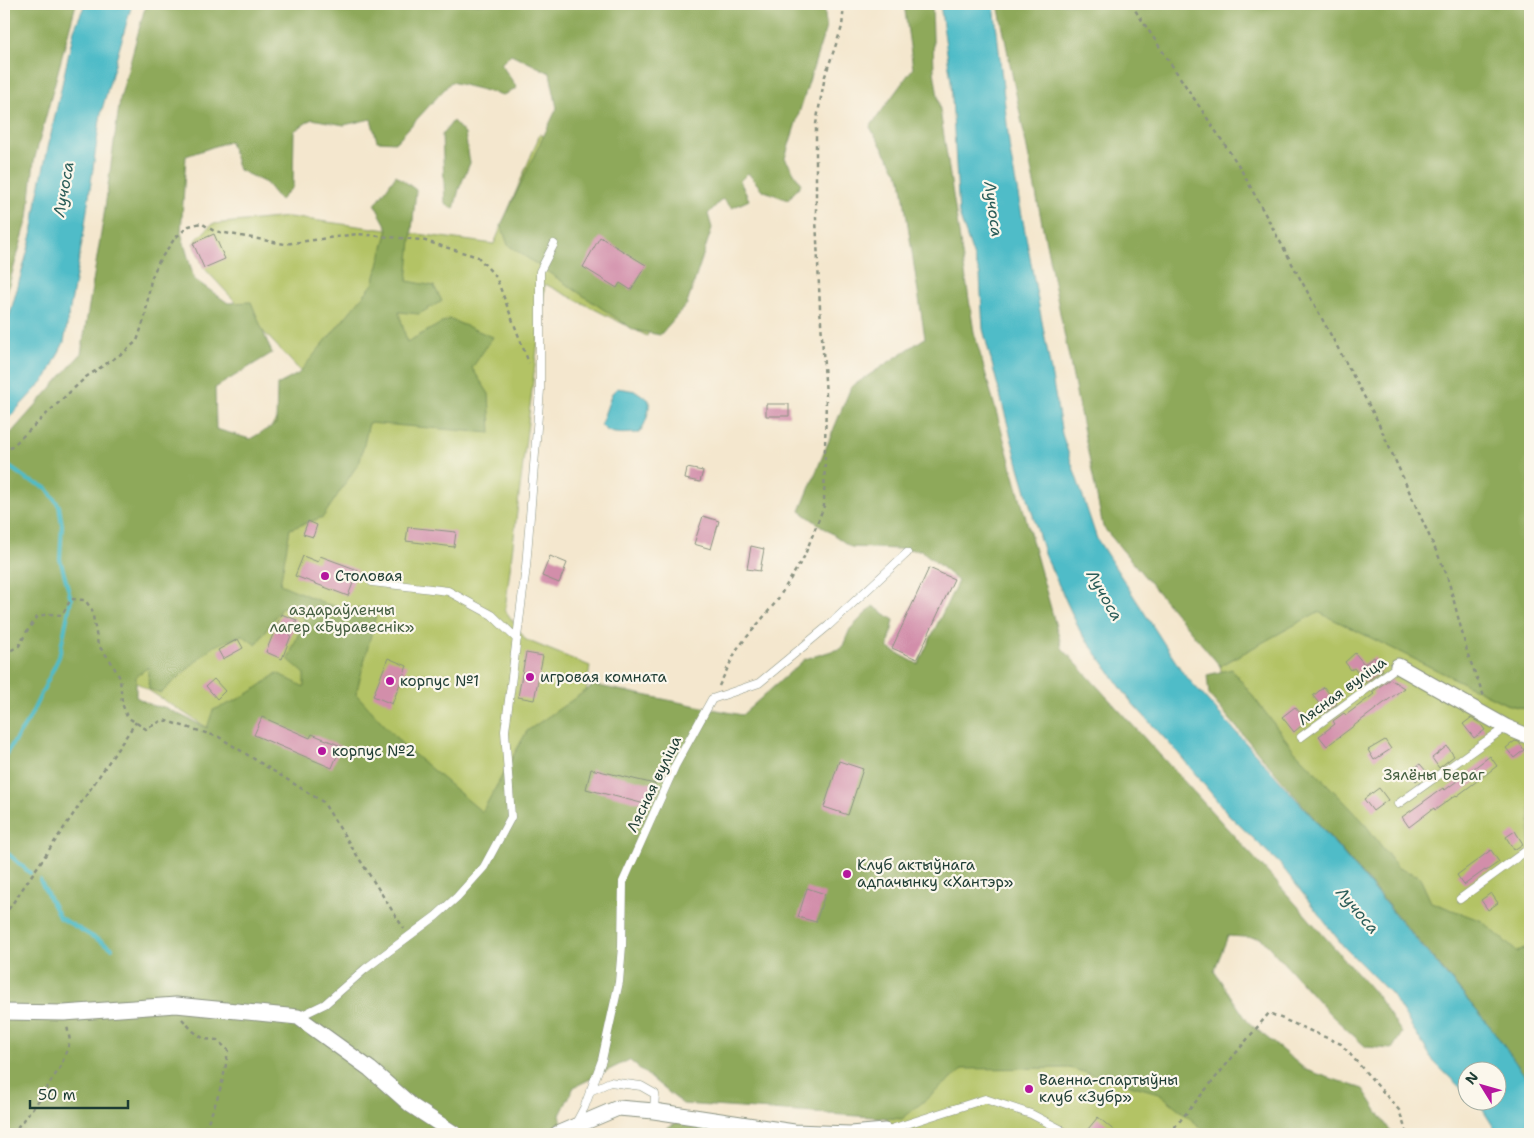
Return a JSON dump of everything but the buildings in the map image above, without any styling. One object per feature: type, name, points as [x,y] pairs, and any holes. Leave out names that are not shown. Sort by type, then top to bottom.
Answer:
[{"type":"street","points":[[1398,666],[1499,723],[1530,737]]},
{"type":"street","points":[[4,1012],[64,1013],[176,1005],[298,1017],[370,1069],[412,1106],[455,1134]]},
{"type":"street","points":[[557,1134],[618,1108],[654,1111],[794,1132],[850,1134],[888,1132]]},
{"type":"lane","points":[[298,1017],[325,1004],[365,969],[436,916],[457,897],[484,867],[511,817],[506,731],[526,567],[540,390],[540,271],[554,244]]},
{"type":"lane","points":[[712,698],[759,683],[828,626],[906,553]]},
{"type":"lane","points":[[372,582],[448,591],[492,615],[517,639]]},
{"type":"lane","name":"Лясная вуліца","points":[[1301,737],[1398,666]]},
{"type":"lane","name":"Лясная вуліца","points":[[590,1091],[602,1060],[619,982],[622,946],[623,882],[675,766],[712,698]]},
{"type":"lane","points":[[1398,804],[1499,723]]},
{"type":"lane","points":[[1460,899],[1530,848]]},
{"type":"lane","points":[[574,1128],[590,1091],[610,1082],[641,1086],[655,1094],[654,1111]]},
{"type":"lane","points":[[888,1132],[985,1099],[1031,1114],[1060,1129],[1065,1134]]},
{"type":"path","points":[[712,698],[737,649],[776,602],[804,558],[824,506],[826,395],[816,218],[816,124],[824,76],[842,28],[844,4]]},
{"type":"path","points":[[1131,4],[1239,166],[1378,420],[1447,575],[1468,655],[1499,723]]},
{"type":"path","points":[[1529,4],[1530,8]]},
{"type":"path","points":[[4,454],[86,377],[124,352],[137,340],[145,317],[151,279],[159,261],[175,238],[188,226],[201,223],[214,231],[285,244],[357,234],[422,240],[478,257],[496,277],[529,364]]},
{"type":"path","points":[[4,654],[19,646],[27,630],[38,616],[49,614],[62,615],[71,599],[85,600],[92,610],[98,645],[110,660],[120,678],[122,703],[127,717],[146,728],[163,720],[219,737],[323,802],[409,936]]},
{"type":"path","points":[[4,916],[136,722]]},
{"type":"path","points":[[176,1005],[181,1017],[193,1031],[204,1039],[217,1040],[228,1050],[226,1067],[210,1120],[202,1134]]},
{"type":"path","points":[[12,1134],[39,1100],[61,1066],[70,1041],[64,1013]]},
{"type":"path","points":[[1169,1134],[1269,1013],[1341,1044],[1399,1110],[1407,1134]]},
{"type":"green space","points":[[10,4],[76,4],[34,161],[28,218],[4,302],[4,13]]},
{"type":"green space","points":[[148,4],[824,4],[826,27],[785,158],[801,184],[788,200],[762,190],[748,173],[740,181],[749,200],[732,208],[722,199],[708,214],[712,228],[687,304],[660,335],[634,330],[508,245],[501,225],[557,108],[550,73],[511,54],[501,64],[517,88],[503,95],[451,82],[396,142],[377,141],[371,119],[344,125],[312,119],[294,131],[293,187],[280,200],[266,183],[239,170],[230,141],[186,156],[181,232],[194,279],[228,303],[251,302],[272,353],[215,388],[216,429],[250,439],[276,424],[277,385],[298,374],[373,284],[388,229],[375,205],[396,175],[416,190],[407,281],[434,286],[442,301],[419,314],[399,312],[407,342],[449,319],[493,337],[472,368],[489,394],[491,433],[369,423],[360,461],[323,517],[290,529],[280,584],[329,605],[377,611],[356,694],[402,744],[482,812],[527,731],[594,685],[742,715],[805,659],[842,648],[850,629],[873,606],[894,620],[888,648],[918,664],[958,581],[921,550],[851,547],[800,511],[851,387],[925,338],[901,179],[870,127],[913,68],[904,4],[932,4],[934,71],[974,332],[1062,648],[1279,885],[1377,996],[1402,1033],[1392,1049],[1366,1047],[1331,1015],[1261,938],[1228,936],[1214,971],[1248,1022],[1306,1070],[1363,1089],[1392,1134],[1209,1134],[1159,1093],[1069,1068],[963,1069],[902,1119],[683,1104],[629,1060],[574,1087],[560,1115],[564,1134],[4,1134],[4,441],[81,354],[104,215],[120,99],[144,11]],"holes":[[[282,607],[305,618],[288,659],[304,673],[304,687],[277,673],[231,703],[213,710],[207,728],[164,707],[153,706],[136,697],[136,677],[148,667],[149,689],[161,693],[212,647],[242,635],[256,645]]]},
{"type":"green space","points":[[998,4],[1530,4],[1530,710],[1506,704],[1318,612],[1220,666],[1103,527]]},
{"type":"green space","points":[[453,121],[465,134],[470,163],[459,189],[454,209],[445,204],[442,135]]},
{"type":"green space","name":"аздараўленчы лагер «Буравеснік»","points":[[540,134],[697,222],[647,336],[545,284],[505,610],[526,640],[590,666],[559,876],[214,732],[131,679],[209,521],[305,376],[204,268],[193,243],[212,224],[289,217],[494,244]]},
{"type":"green space","name":"Зялёны Бераг","points":[[1318,611],[1506,704],[1530,710],[1530,1018],[1227,697],[1220,666]]},
{"type":"green space","points":[[1232,669],[1294,750],[1361,819],[1398,868],[1419,876],[1431,902],[1482,921],[1517,952],[1530,946],[1530,1083],[1492,1029],[1209,695],[1207,675]]},
{"type":"green space","name":"Ваенна-спартыўны клуб «Зубр»","points":[[1071,1049],[1207,1110],[1231,1134],[882,1134],[904,1068]]},
{"type":"green space","points":[[679,1121],[754,1134],[656,1134]]},
{"type":"water","name":"Лучоса","points":[[85,4],[132,4],[101,113],[84,231],[64,342],[47,377],[4,423],[4,324],[9,318],[32,235],[38,193],[74,30]]},
{"type":"water","name":"Лучоса","points":[[940,4],[994,4],[1010,152],[1062,434],[1097,539],[1183,673],[1314,819],[1492,1029],[1530,1083],[1530,1134],[1498,1134],[1483,1110],[1506,1110],[1506,1060],[1456,1060],[1456,1083],[1434,1062],[1392,995],[1344,947],[1280,864],[1229,815],[1179,754],[1132,703],[1080,631],[1044,553],[1018,464],[983,329],[980,275],[959,214],[951,81]]},
{"type":"water","points":[[617,388],[636,391],[649,400],[647,417],[639,433],[612,433],[601,424],[612,393]]},
{"type":"waterway","points":[[4,463],[28,480],[47,488],[59,506],[62,525],[60,559],[71,599],[59,657],[29,719],[4,757]]},
{"type":"waterway","points":[[4,850],[30,873]]},
{"type":"waterway","points":[[40,880],[59,917],[112,948]]},
{"type":"place","name":"Столовая","points":[[325,576]]},
{"type":"place","name":"игровая комната","points":[[530,677]]},
{"type":"place","name":"корпус №1","points":[[390,681]]},
{"type":"place","name":"корпус №2","points":[[322,751]]},
{"type":"place","name":"Клуб актыўнага адпачынку «Хантэр»","points":[[847,874]]},
{"type":"place","name":"Ваенна-спартыўны клуб «Зубр»","points":[[1029,1089]]}]
